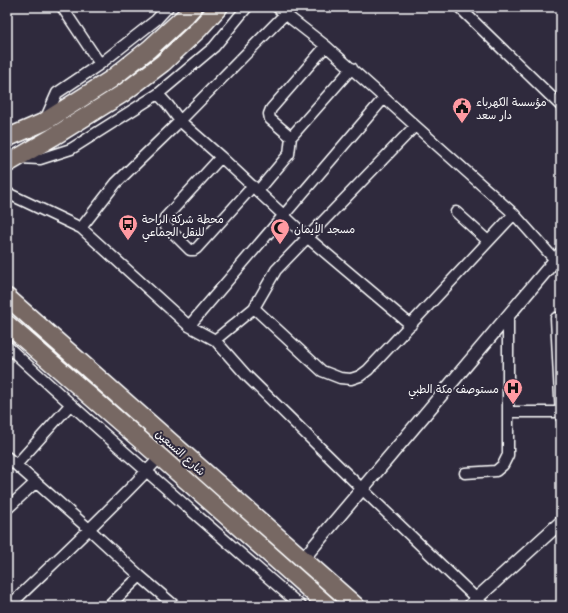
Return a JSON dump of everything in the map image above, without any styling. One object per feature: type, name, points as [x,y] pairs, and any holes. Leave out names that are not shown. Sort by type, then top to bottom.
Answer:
[{"type":"highway","points":[[12,161],[128,90],[163,63],[199,29],[219,7]]},
{"type":"highway","points":[[7,138],[44,122],[110,80],[148,49],[183,10]]},
{"type":"highway","name":"شارع التسعين","points":[[7,297],[356,606]]},
{"type":"highway","name":"شارع التسعين","points":[[7,324],[328,606]]},
{"type":"street","points":[[62,7],[100,64]]},
{"type":"street","points":[[44,122],[57,93],[100,64],[156,20],[168,7]]},
{"type":"street","points":[[12,161],[40,159],[71,149],[158,94],[214,47],[247,7]]},
{"type":"street","points":[[277,7],[288,11],[514,214],[558,257],[303,559]]},
{"type":"street","points":[[464,8],[561,106]]},
{"type":"street","points":[[81,228],[116,183],[180,121],[288,11]]},
{"type":"street","points":[[292,137],[270,119],[269,114],[271,109],[326,46]]},
{"type":"street","points":[[222,157],[165,218],[164,225],[190,250],[197,248],[289,154],[292,137],[352,68]]},
{"type":"street","points":[[158,94],[180,121],[256,188],[308,238],[411,325]]},
{"type":"street","points":[[189,326],[384,98]]},
{"type":"street","points":[[215,340],[254,308],[276,270],[416,126]]},
{"type":"street","points":[[7,193],[81,228],[189,326],[215,340],[246,375],[477,604],[561,522]]},
{"type":"street","points":[[456,212],[488,241]]},
{"type":"street","points":[[254,308],[322,371],[340,378],[351,380],[368,370],[514,214]]},
{"type":"street","points":[[465,473],[496,470],[503,465],[508,456],[508,316]]},
{"type":"street","points":[[556,318],[561,418]]},
{"type":"street","points":[[7,346],[70,405],[301,606]]},
{"type":"street","points":[[16,465],[70,405]]},
{"type":"street","points":[[508,412],[561,412]]},
{"type":"street","points":[[7,457],[175,606]]},
{"type":"street","points":[[9,606],[147,472],[160,457]]},
{"type":"street","points":[[7,508],[36,482]]},
{"type":"street","points":[[109,606],[140,576]]},
{"type":"place","name":"مؤسسة الكهرباء دار سعد","points":[[462,124]]},
{"type":"place","name":"محطة شركة الراحة للنقل الجماعي","points":[[128,241]]},
{"type":"place","name":"مسجد الأيمان","points":[[280,245]]},
{"type":"place","name":"مستوصف مكة الطبي","points":[[513,405]]}]
